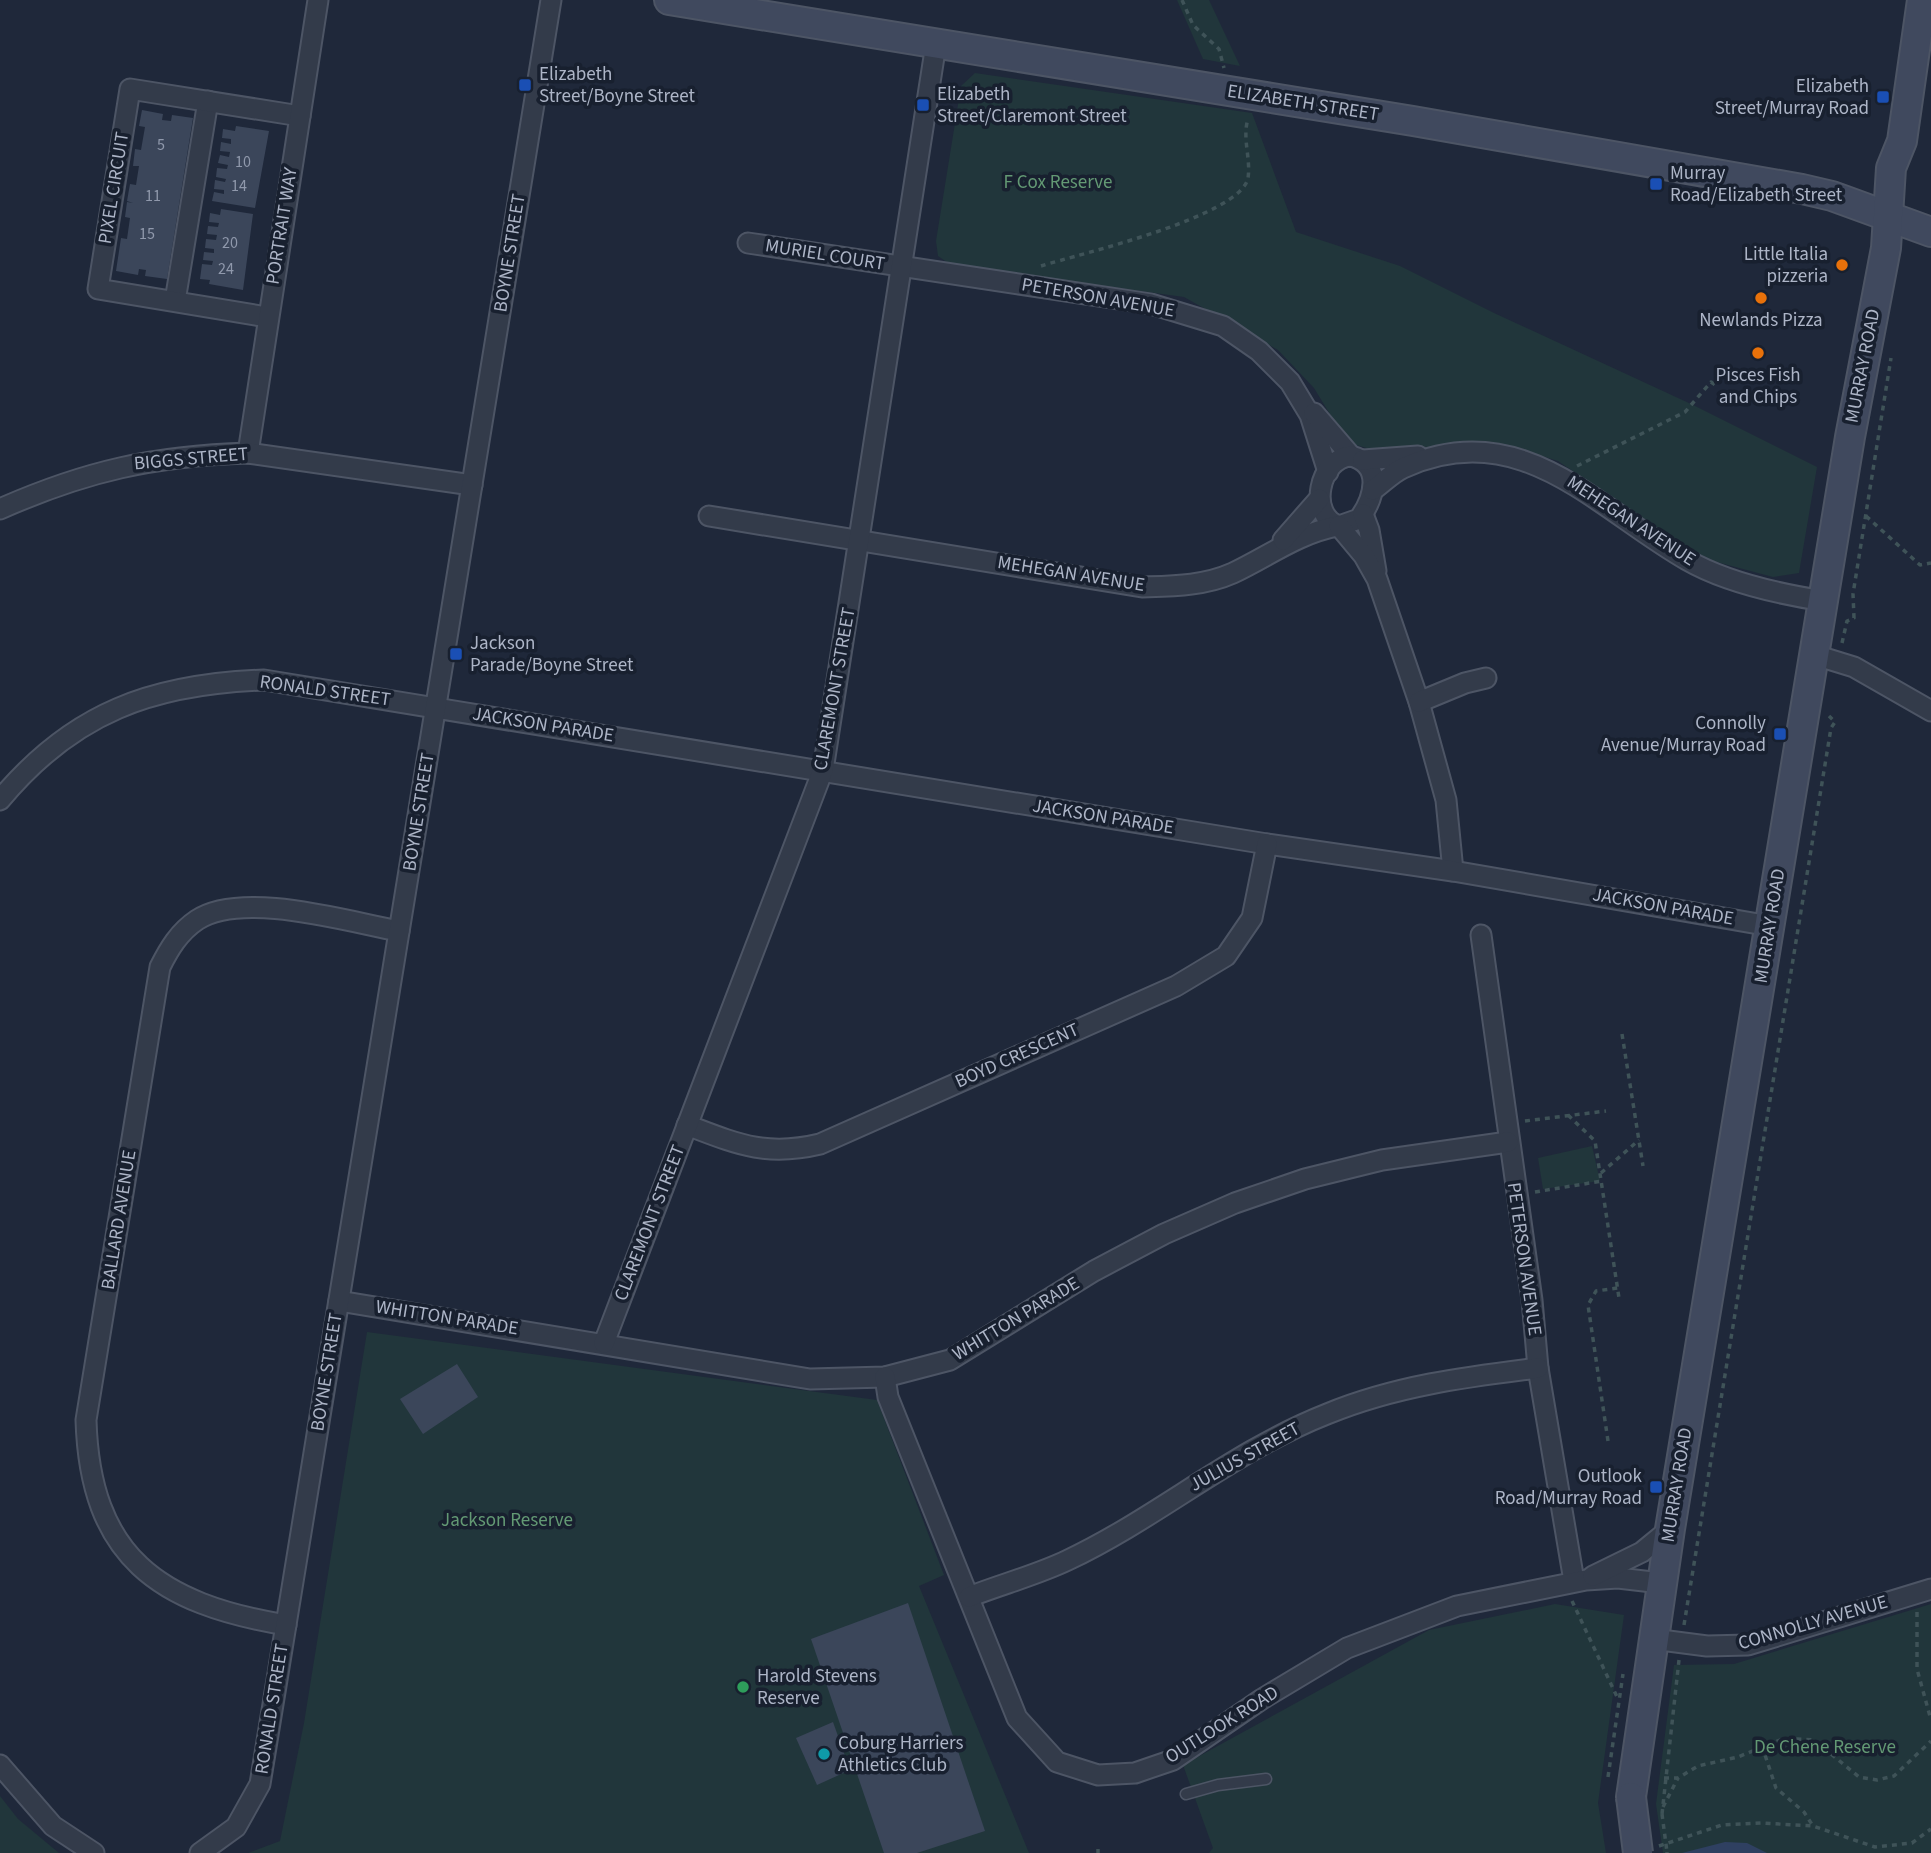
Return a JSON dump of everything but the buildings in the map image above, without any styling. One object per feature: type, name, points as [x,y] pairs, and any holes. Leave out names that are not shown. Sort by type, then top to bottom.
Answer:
[{"type":"main road","name":"ELIZABETH STREET","points":[[669,0],[796,10],[936,44],[1439,126],[1802,189],[1931,232]]},
{"type":"main road","name":"MURRAY ROAD","points":[[1644,1851],[1630,1797],[1661,1583],[1770,926],[1827,659],[1824,601],[1850,437],[1886,248],[1891,168],[1902,141],[1922,0]]},
{"type":"street","name":"PORTRAIT WAY","points":[[248,453],[318,0]]},
{"type":"street","name":"BOYNE STREET","points":[[286,1625],[551,0]]},
{"type":"street","name":"CLAREMONT STREET","points":[[604,1343],[823,770],[936,44]]},
{"type":"street","name":"PIXEL CIRCUIT","points":[[267,317],[99,289],[130,89],[300,116]]},
{"type":"street","points":[[174,302],[208,101]]},
{"type":"street","name":"MURIEL COURT","points":[[748,243],[902,267]]},
{"type":"street","name":"PETERSON AVENUE","points":[[902,267],[1151,304],[1223,326],[1259,351],[1357,458]]},
{"type":"street","name":"PETERSON AVENUE","points":[[1304,402],[1328,472]]},
{"type":"street","name":"BIGGS STREET","points":[[0,509],[69,480],[131,463],[248,453],[472,485]]},
{"type":"street","name":"MEHEGAN AVENUE","points":[[1357,458],[1499,455],[1539,466],[1567,479],[1689,561],[1737,580],[1824,601]]},
{"type":"street","name":"MEHEGAN AVENUE","points":[[1373,490],[1402,468],[1436,457]]},
{"type":"street","points":[[1338,526],[1349,525],[1363,514],[1373,490],[1373,473],[1357,458],[1339,459],[1328,472],[1319,499],[1321,513],[1338,526],[1364,556],[1377,579],[1419,702],[1446,800],[1453,870]]},
{"type":"street","name":"MEHEGAN AVENUE","points":[[1275,548],[1319,499]]},
{"type":"street","points":[[1363,514],[1373,545],[1377,579]]},
{"type":"street","name":"MEHEGAN AVENUE","points":[[709,516],[1142,587],[1209,582],[1233,573],[1275,548],[1314,531],[1338,526]]},
{"type":"street","points":[[1827,659],[1854,667],[1931,711]]},
{"type":"street","points":[[1419,702],[1465,683],[1486,678]]},
{"type":"street","name":"RONALD STREET","points":[[0,800],[19,777],[56,743],[117,708],[162,691],[214,682],[264,680],[436,708]]},
{"type":"street","name":"JACKSON PARADE","points":[[436,708],[1267,844],[1453,870],[1770,926]]},
{"type":"street","name":"BOYD CRESCENT","points":[[687,1125],[761,1150],[790,1151],[820,1144],[1175,986],[1226,956],[1252,918],[1267,844]]},
{"type":"street","name":"BALLARD AVENUE","points":[[286,1625],[242,1616],[182,1596],[158,1583],[122,1547],[99,1504],[89,1463],[86,1420],[160,967],[170,948],[197,920],[233,908],[287,912],[399,932]]},
{"type":"street","name":"PETERSON AVENUE","points":[[1481,935],[1506,1132],[1532,1300],[1538,1368],[1574,1581]]},
{"type":"street","name":"WHITTON PARADE","points":[[339,1301],[810,1379],[885,1377],[950,1360],[1094,1271],[1164,1234],[1235,1203],[1305,1179],[1506,1132]]},
{"type":"street","name":"JULIUS STREET","points":[[969,1597],[1068,1560],[1223,1466],[1324,1415],[1376,1396],[1434,1381],[1538,1368]]},
{"type":"street","name":"OUTLOOK ROAD","points":[[885,1377],[888,1397],[1017,1718],[1057,1762],[1098,1775],[1135,1773],[1173,1760],[1262,1699],[1347,1648],[1457,1606],[1574,1581],[1618,1578],[1661,1583]]},
{"type":"street","name":"OUTLOOK ROAD","points":[[1574,1581],[1642,1552],[1670,1529]]},
{"type":"street","name":"CONNOLLY AVENUE","points":[[1653,1639],[1707,1646],[1748,1645],[1924,1591]]},
{"type":"street","name":"RONALD STREET","points":[[200,1853],[236,1827],[260,1784],[286,1625]]},
{"type":"street","points":[[0,1765],[53,1826],[94,1853]]},
{"type":"lane","points":[[1186,1794],[1218,1785],[1266,1779]]},
{"type":"path","points":[[1182,0],[1193,25],[1219,49],[1226,79]]},
{"type":"path","points":[[1031,269],[1189,220],[1212,211],[1240,194],[1248,178],[1245,144],[1250,114]]},
{"type":"path","points":[[1827,659],[1847,621],[1854,618],[1853,594],[1892,354]]},
{"type":"path","points":[[1567,479],[1572,469],[1685,412],[1711,382],[1718,387]]},
{"type":"path","points":[[1866,516],[1920,565],[1931,563]]},
{"type":"path","points":[[1667,1853],[1662,1814],[1664,1778],[1682,1643],[1826,756],[1835,722],[1829,717],[1832,703]]},
{"type":"path","points":[[1622,1034],[1643,1166]]},
{"type":"path","points":[[1506,1132],[1568,1115],[1606,1111]]},
{"type":"path","points":[[1568,1115],[1595,1141],[1619,1298]]},
{"type":"path","points":[[1601,1173],[1639,1140]]},
{"type":"path","points":[[1516,1195],[1602,1181]]},
{"type":"path","points":[[1608,1441],[1588,1305],[1596,1291],[1618,1288]]},
{"type":"path","points":[[1574,1581],[1619,1701]]},
{"type":"path","points":[[1924,1591],[1917,1669],[1931,1720]]},
{"type":"path","points":[[1664,1778],[1678,1778],[1698,1766],[1738,1757],[1780,1740],[1814,1740],[1859,1777],[1877,1780],[1894,1776],[1931,1741]]},
{"type":"path","points":[[1762,1746],[1776,1788],[1804,1812],[1813,1826]]},
{"type":"path","points":[[1662,1814],[1678,1778]]},
{"type":"path","points":[[1644,1851],[1722,1825],[1761,1823],[1813,1826],[1875,1847],[1912,1843],[1931,1829]]},
{"type":"green space","points":[[1177,0],[1209,0],[1240,66],[1203,59]]},
{"type":"green space","name":"F Cox Reserve","points":[[975,73],[1252,113],[1296,232],[1400,266],[1817,467],[1799,573],[1773,577],[1713,561],[1684,547],[1558,461],[1515,448],[1480,445],[1377,451],[1356,445],[1342,434],[1314,388],[1278,350],[1184,297],[951,265],[938,256],[936,241],[961,86]]},
{"type":"green space","points":[[1592,1146],[1600,1181],[1543,1189],[1538,1158]]},
{"type":"green space","name":"Jackson Reserve","points":[[367,1332],[877,1400],[944,1575],[919,1586],[1029,1853],[248,1853],[280,1841],[304,1723]]},
{"type":"green space","points":[[1555,1604],[1624,1615],[1598,1803],[1606,1853],[1209,1853],[1213,1848],[1183,1765],[1429,1630]]},
{"type":"green space","name":"De Chene Reserve","points":[[1931,1604],[1931,1853],[1663,1853],[1656,1804],[1674,1665],[1734,1664]]},
{"type":"green space","points":[[0,1796],[18,1819],[59,1853],[0,1853]]},
{"type":"water","points":[[1725,1842],[1747,1843],[1767,1853],[1682,1853]]},
{"type":"place","name":"Elizabeth Street/Boyne Street","points":[[525,85]]},
{"type":"place","name":"Elizabeth Street/Murray Road","points":[[1883,97]]},
{"type":"place","name":"Elizabeth Street/Claremont Street","points":[[923,105]]},
{"type":"place","name":"Murray Road/Elizabeth Street","points":[[1656,184]]},
{"type":"place","name":"Little Italia pizzeria","points":[[1842,265]]},
{"type":"place","name":"Newlands Pizza","points":[[1761,298]]},
{"type":"place","name":"Pisces Fish and Chips","points":[[1758,353]]},
{"type":"place","name":"Jackson Parade/Boyne Street","points":[[456,654]]},
{"type":"place","name":"Connolly Avenue/Murray Road","points":[[1780,734]]},
{"type":"place","name":"Outlook Road/Murray Road","points":[[1656,1487]]},
{"type":"place","name":"Harold Stevens Reserve","points":[[743,1687]]},
{"type":"place","name":"Coburg Harriers Athletics Club","points":[[824,1754]]}]
